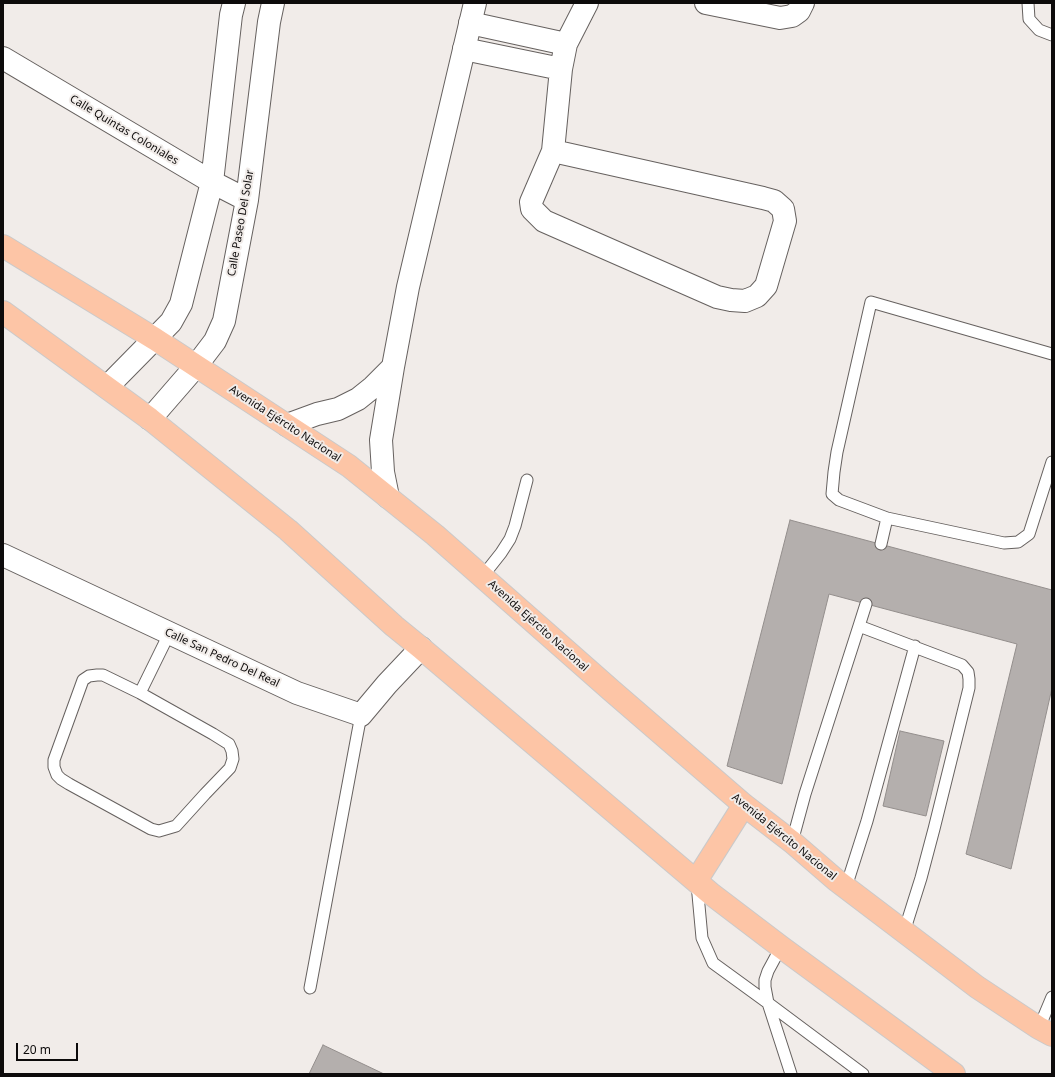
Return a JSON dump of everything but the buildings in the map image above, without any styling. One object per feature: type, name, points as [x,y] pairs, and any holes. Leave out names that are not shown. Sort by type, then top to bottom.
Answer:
[{"type":"main road","name":"Avenida Ejército Nacional","points":[[3,246],[155,339],[349,466],[435,535],[612,691],[744,804],[846,887],[977,987],[1045,1032]]},
{"type":"main road","points":[[3,312],[150,419],[288,530],[394,626],[696,881],[781,947],[954,1074]]},
{"type":"main road","points":[[696,881],[744,804]]},
{"type":"street","points":[[107,387],[171,322],[181,304],[212,182],[231,15],[234,3]]},
{"type":"street","name":"Calle Paseo Del Solar","points":[[150,419],[196,366],[215,340],[224,321],[247,200],[269,22],[273,3]]},
{"type":"street","points":[[553,151],[774,201],[783,209],[786,221],[766,286],[757,296],[744,301],[717,297],[544,221],[532,209],[531,202],[553,151],[561,69],[566,44],[587,3]]},
{"type":"street","points":[[706,3],[780,18],[792,16],[798,11],[803,3]]},
{"type":"street","points":[[388,497],[383,472],[381,440],[393,367],[408,287],[472,13],[566,44]]},
{"type":"street","points":[[464,50],[561,69]]},
{"type":"street","name":"Calle Quintas Coloniales","points":[[3,58],[212,182],[247,200]]},
{"type":"street","points":[[287,425],[317,414],[338,409],[358,399],[373,387],[393,367]]},
{"type":"street","name":"Calle San Pedro Del Real","points":[[3,555],[296,693],[361,715]]},
{"type":"street","points":[[361,715],[387,684],[421,648]]},
{"type":"lane","points":[[1028,3],[1030,19],[1039,30],[1052,35]]},
{"type":"lane","points":[[1052,354],[871,302],[837,452],[832,494],[839,500],[887,518],[1004,543],[1018,542],[1029,534],[1052,462]]},
{"type":"lane","points":[[482,577],[510,539],[517,521],[527,480]]},
{"type":"lane","points":[[881,544],[887,518]]},
{"type":"lane","points":[[792,842],[805,794],[866,604]]},
{"type":"lane","points":[[859,626],[962,665],[968,672],[970,679],[934,829],[921,878],[904,932]]},
{"type":"lane","points":[[140,692],[169,634]]},
{"type":"lane","points":[[846,887],[867,820],[915,646]]},
{"type":"lane","points":[[103,674],[140,692],[229,744],[232,751],[233,759],[230,768],[176,826],[159,831],[151,829],[69,784],[57,775],[54,767],[54,760],[83,680],[89,676],[103,674]]},
{"type":"lane","points":[[310,988],[361,715]]},
{"type":"lane","points":[[696,881],[702,938],[713,963],[863,1074]]},
{"type":"lane","points":[[781,947],[768,971],[765,980],[765,987],[768,1003],[791,1074]]},
{"type":"lane","points":[[1045,1032],[1052,997]]}]
